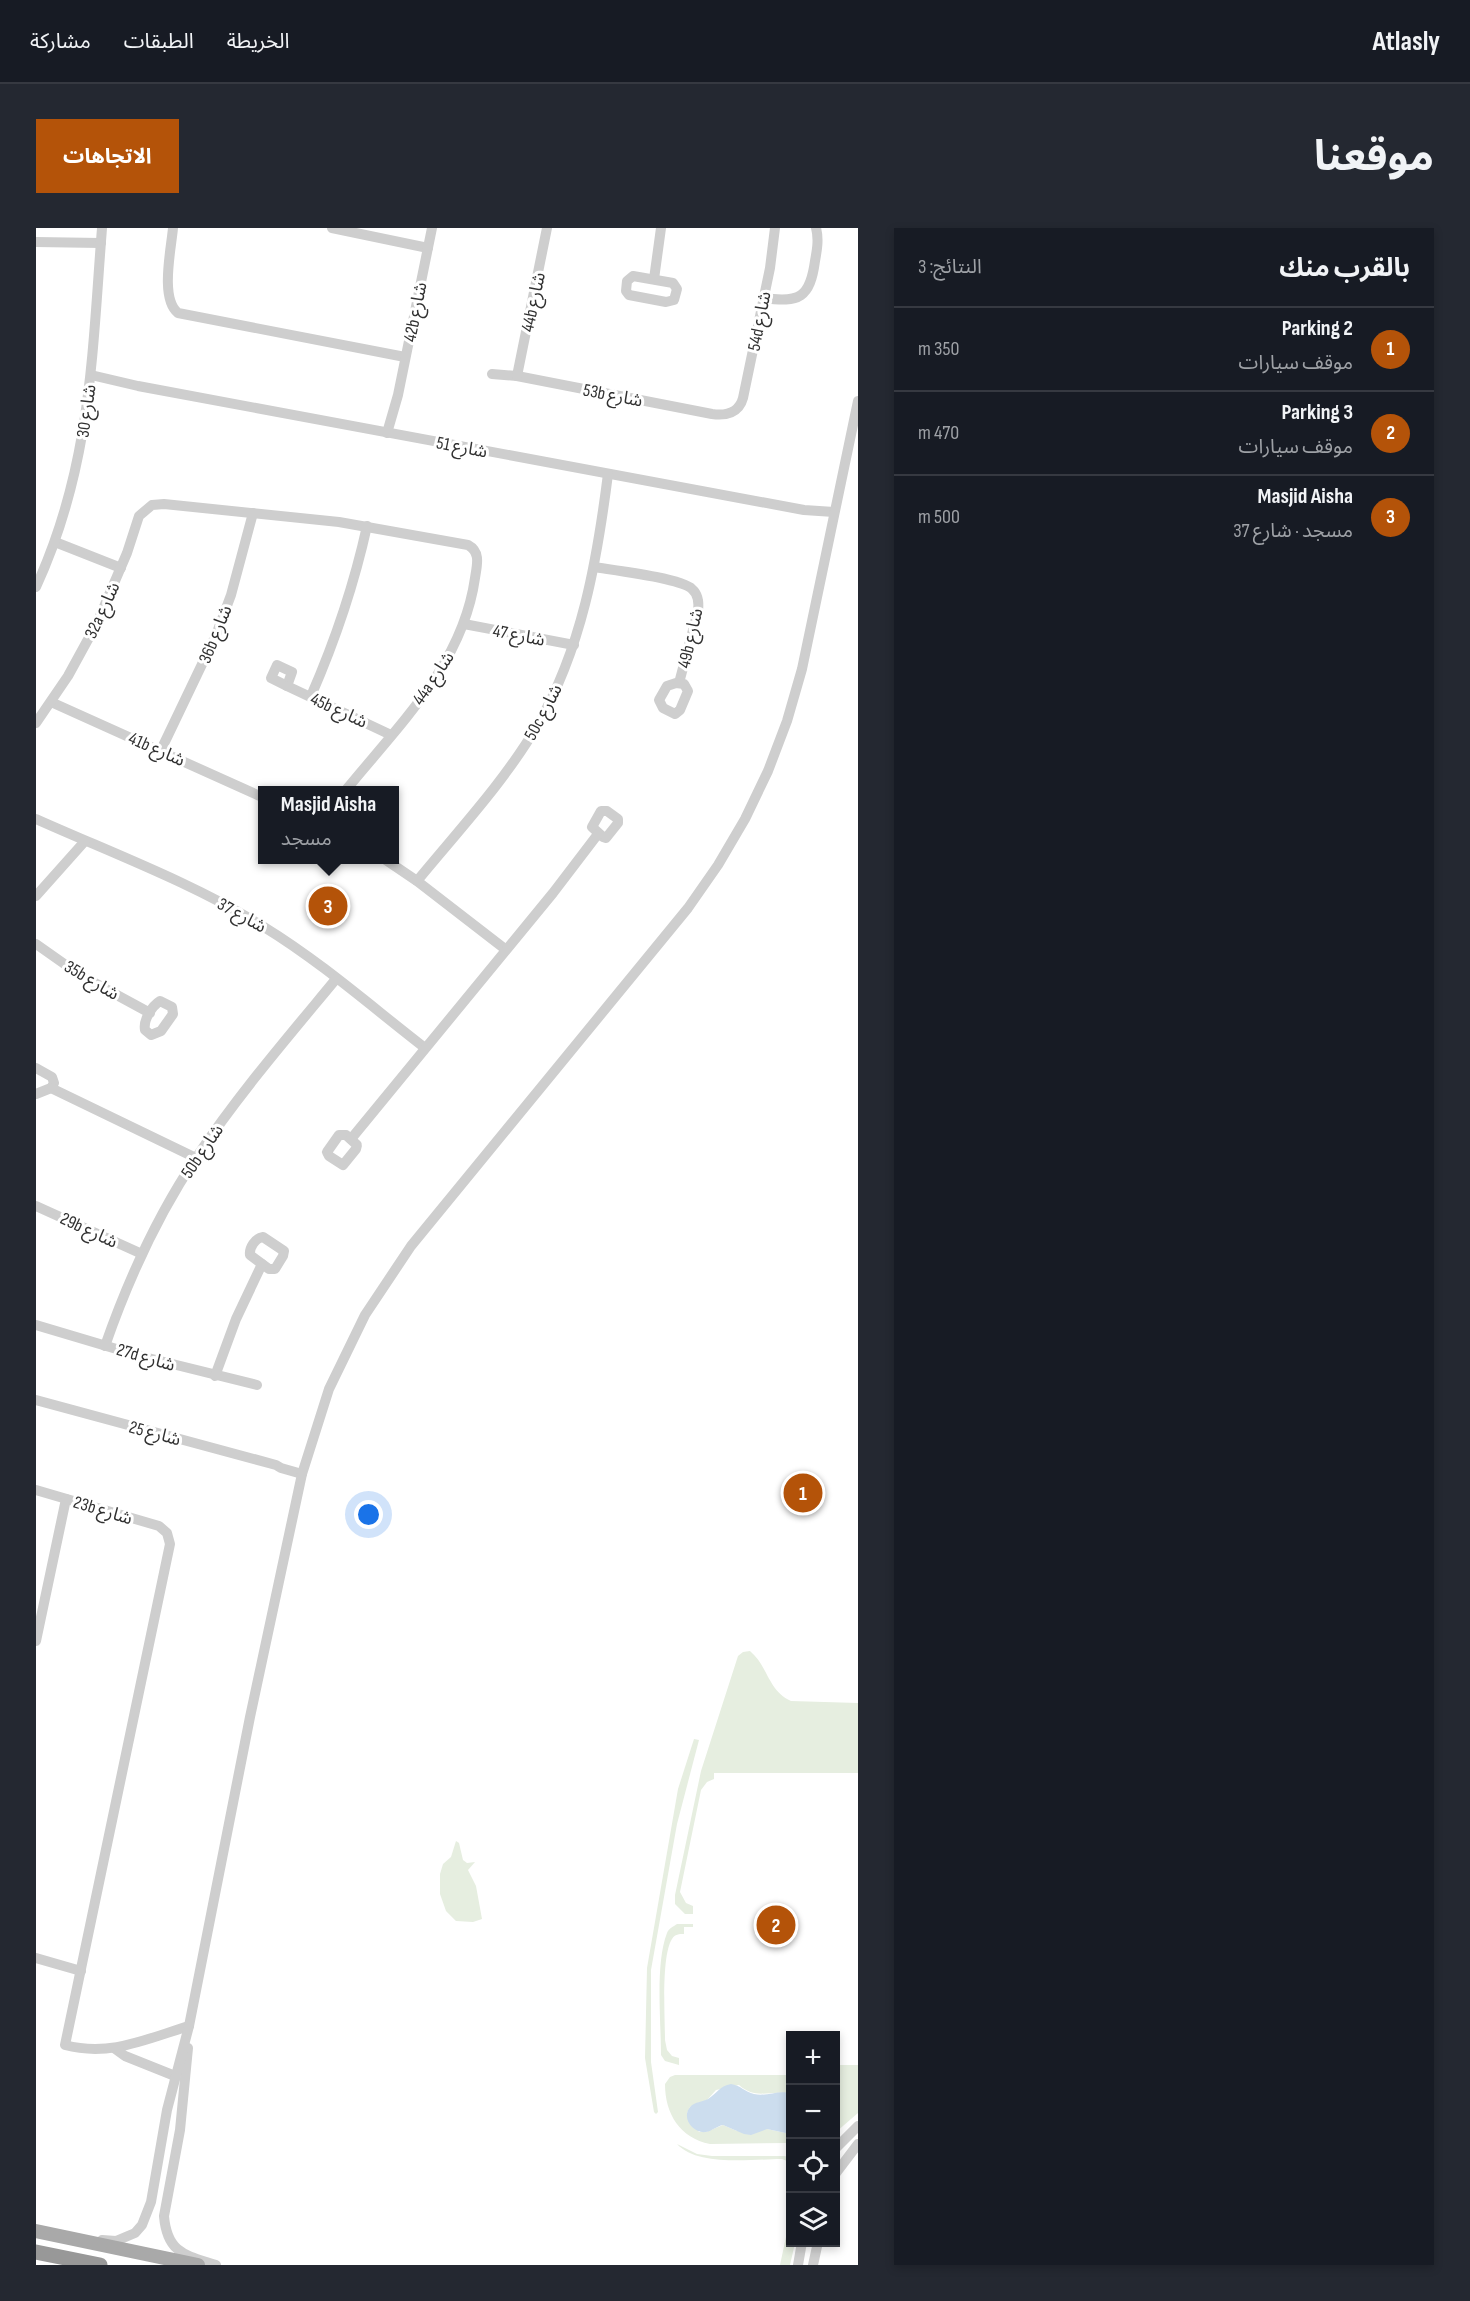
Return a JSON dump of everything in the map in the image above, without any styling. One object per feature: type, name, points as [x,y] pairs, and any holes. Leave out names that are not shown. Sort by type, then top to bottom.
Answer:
[{"type":"highway","points":[[36,2252],[100,2265]]},
{"type":"main road","points":[[36,2230],[198,2265]]},
{"type":"street","name":"شارع 30","points":[[36,587],[55,542],[70,497],[81,451],[91,378],[102,228]]},
{"type":"street","points":[[173,228],[168,292],[173,309],[184,316],[405,357]]},
{"type":"street","points":[[332,228],[428,248]]},
{"type":"street","name":"42b شارع","points":[[390,433],[432,228]]},
{"type":"street","name":"44b شارع","points":[[518,376],[547,228]]},
{"type":"street","points":[[654,279],[661,228]]},
{"type":"street","name":"54d شارع","points":[[734,411],[743,398],[764,298],[775,228]]},
{"type":"street","points":[[764,298],[792,300],[807,290],[814,273],[818,244],[816,228]]},
{"type":"street","points":[[36,242],[100,246]]},
{"type":"street","name":"53b شارع","points":[[492,374],[518,376],[712,414],[727,414],[734,411]]},
{"type":"street","name":"شارع 51","points":[[91,378],[804,510],[813,515],[834,515]]},
{"type":"street","points":[[67,2237],[116,2241],[126,2238],[142,2225],[151,2202],[175,2076],[189,2026],[248,1727],[302,1471],[329,1389],[365,1315],[411,1246],[688,908],[718,865],[745,819],[768,771],[795,695],[858,401]]},
{"type":"street","name":"50c شارع","points":[[417,881],[524,746],[552,698],[574,645],[594,567],[611,475]]},
{"type":"street","name":"32a شارع","points":[[36,723],[93,632],[121,568],[139,516],[147,508],[164,504],[253,513]]},
{"type":"street","points":[[253,513],[368,526],[346,607],[311,696]]},
{"type":"street","name":"36b شارع","points":[[160,750],[216,635],[234,585],[253,513]]},
{"type":"street","name":"44a شارع","points":[[349,786],[433,683],[445,664],[464,624],[477,564],[477,555],[472,547],[368,526]]},
{"type":"street","points":[[55,542],[121,568]]},
{"type":"street","name":"49b شارع","points":[[594,567],[680,582],[693,589],[697,596],[698,611],[680,683]]},
{"type":"street","name":"شارع 47","points":[[464,624],[574,645]]},
{"type":"street","name":"45b شارع","points":[[287,686],[391,735]]},
{"type":"street","name":"41b شارع","points":[[51,702],[258,795]]},
{"type":"street","name":"شارع 37","points":[[36,819],[220,902],[285,940],[425,1048]]},
{"type":"street","points":[[351,1139],[598,834]]},
{"type":"street","points":[[36,896],[85,841]]},
{"type":"street","points":[[392,864],[505,949]]},
{"type":"street","name":"35b شارع","points":[[36,944],[80,975],[150,1013]]},
{"type":"street","name":"50b شارع","points":[[105,1346],[142,1254],[196,1158],[246,1089],[336,979]]},
{"type":"street","points":[[36,1068],[52,1077],[54,1083],[51,1088],[36,1094]]},
{"type":"street","points":[[51,1088],[196,1158]]},
{"type":"street","name":"29b شارع","points":[[36,1206],[142,1254]]},
{"type":"street","points":[[215,1376],[236,1319],[262,1264]]},
{"type":"street","name":"27d شارع","points":[[36,1325],[105,1346],[257,1386]]},
{"type":"street","name":"شارع 25","points":[[36,1400],[276,1464],[281,1468],[302,1471]]},
{"type":"street","name":"23b شارع","points":[[36,1490],[159,1526],[167,1533],[169,1549],[81,1971]]},
{"type":"street","points":[[36,1641],[39,1608],[66,1499]]},
{"type":"street","points":[[36,1958],[81,1971],[65,2045],[82,2050],[114,2048],[189,2026]]},
{"type":"street","points":[[189,2026],[183,2104],[166,2203],[165,2229],[169,2240],[177,2250],[188,2257],[216,2265]]},
{"type":"street","points":[[114,2048],[125,2056],[175,2076]]},
{"type":"street","points":[[840,2144],[858,2126]]},
{"type":"street","points":[[840,2168],[858,2144]]},
{"type":"street","points":[[798,2265],[801,2247]]},
{"type":"street","points":[[813,2265],[817,2247]]},
{"type":"shaded area","points":[[750,1651],[761,1664],[777,1691],[791,1701],[858,1703],[858,1773],[714,1773],[714,1779],[707,1782],[701,1790],[680,1892],[686,1903],[693,1906],[693,1914],[685,1914],[675,1904],[675,1895],[701,1771],[738,1656]]},
{"type":"shaded area","points":[[694,1739],[699,1740],[677,1824],[651,1970],[651,2062],[658,2112],[656,2114],[645,2058],[647,1968],[678,1789]]},
{"type":"shaded area","points":[[456,1841],[459,1843],[463,1860],[467,1863],[475,1862],[468,1870],[476,1886],[482,1919],[473,1922],[456,1921],[446,1911],[440,1894],[440,1874],[443,1864],[451,1857]]},
{"type":"shaded area","points":[[677,1924],[693,1924],[693,1927],[684,1927],[684,1934],[673,1937],[666,1959],[665,2040],[667,2050],[672,2056],[679,2058],[679,2065],[665,2061],[661,2055],[660,2010],[663,1946],[668,1931]]},
{"type":"shaded area","points":[[840,2065],[858,2065],[858,2113],[840,2129]]},
{"type":"shaded area","points":[[675,2075],[786,2075],[786,2093],[758,2094],[739,2085],[716,2090],[707,2100],[690,2107],[687,2113],[699,2132],[706,2132],[723,2125],[737,2131],[767,2129],[786,2133],[786,2143],[710,2144],[690,2136],[671,2115],[665,2084],[670,2077]]},
{"type":"shaded area","points":[[677,2144],[697,2154],[784,2156],[786,2160],[712,2159],[686,2151]]},
{"type":"shaded area","points":[[786,2237],[786,2247],[794,2247],[790,2265],[780,2265]]},
{"type":"water","points":[[731,2084],[758,2095],[786,2093],[786,2133],[767,2129],[751,2135],[723,2125],[706,2132],[693,2128],[687,2120],[691,2106],[708,2099]]},
{"type":"place","name":"Masjid Aisha","points":[[328,906]]},
{"type":"place","name":"Parking 2","points":[[803,1493]]},
{"type":"place","name":"Parking 3","points":[[776,1925]]}]
